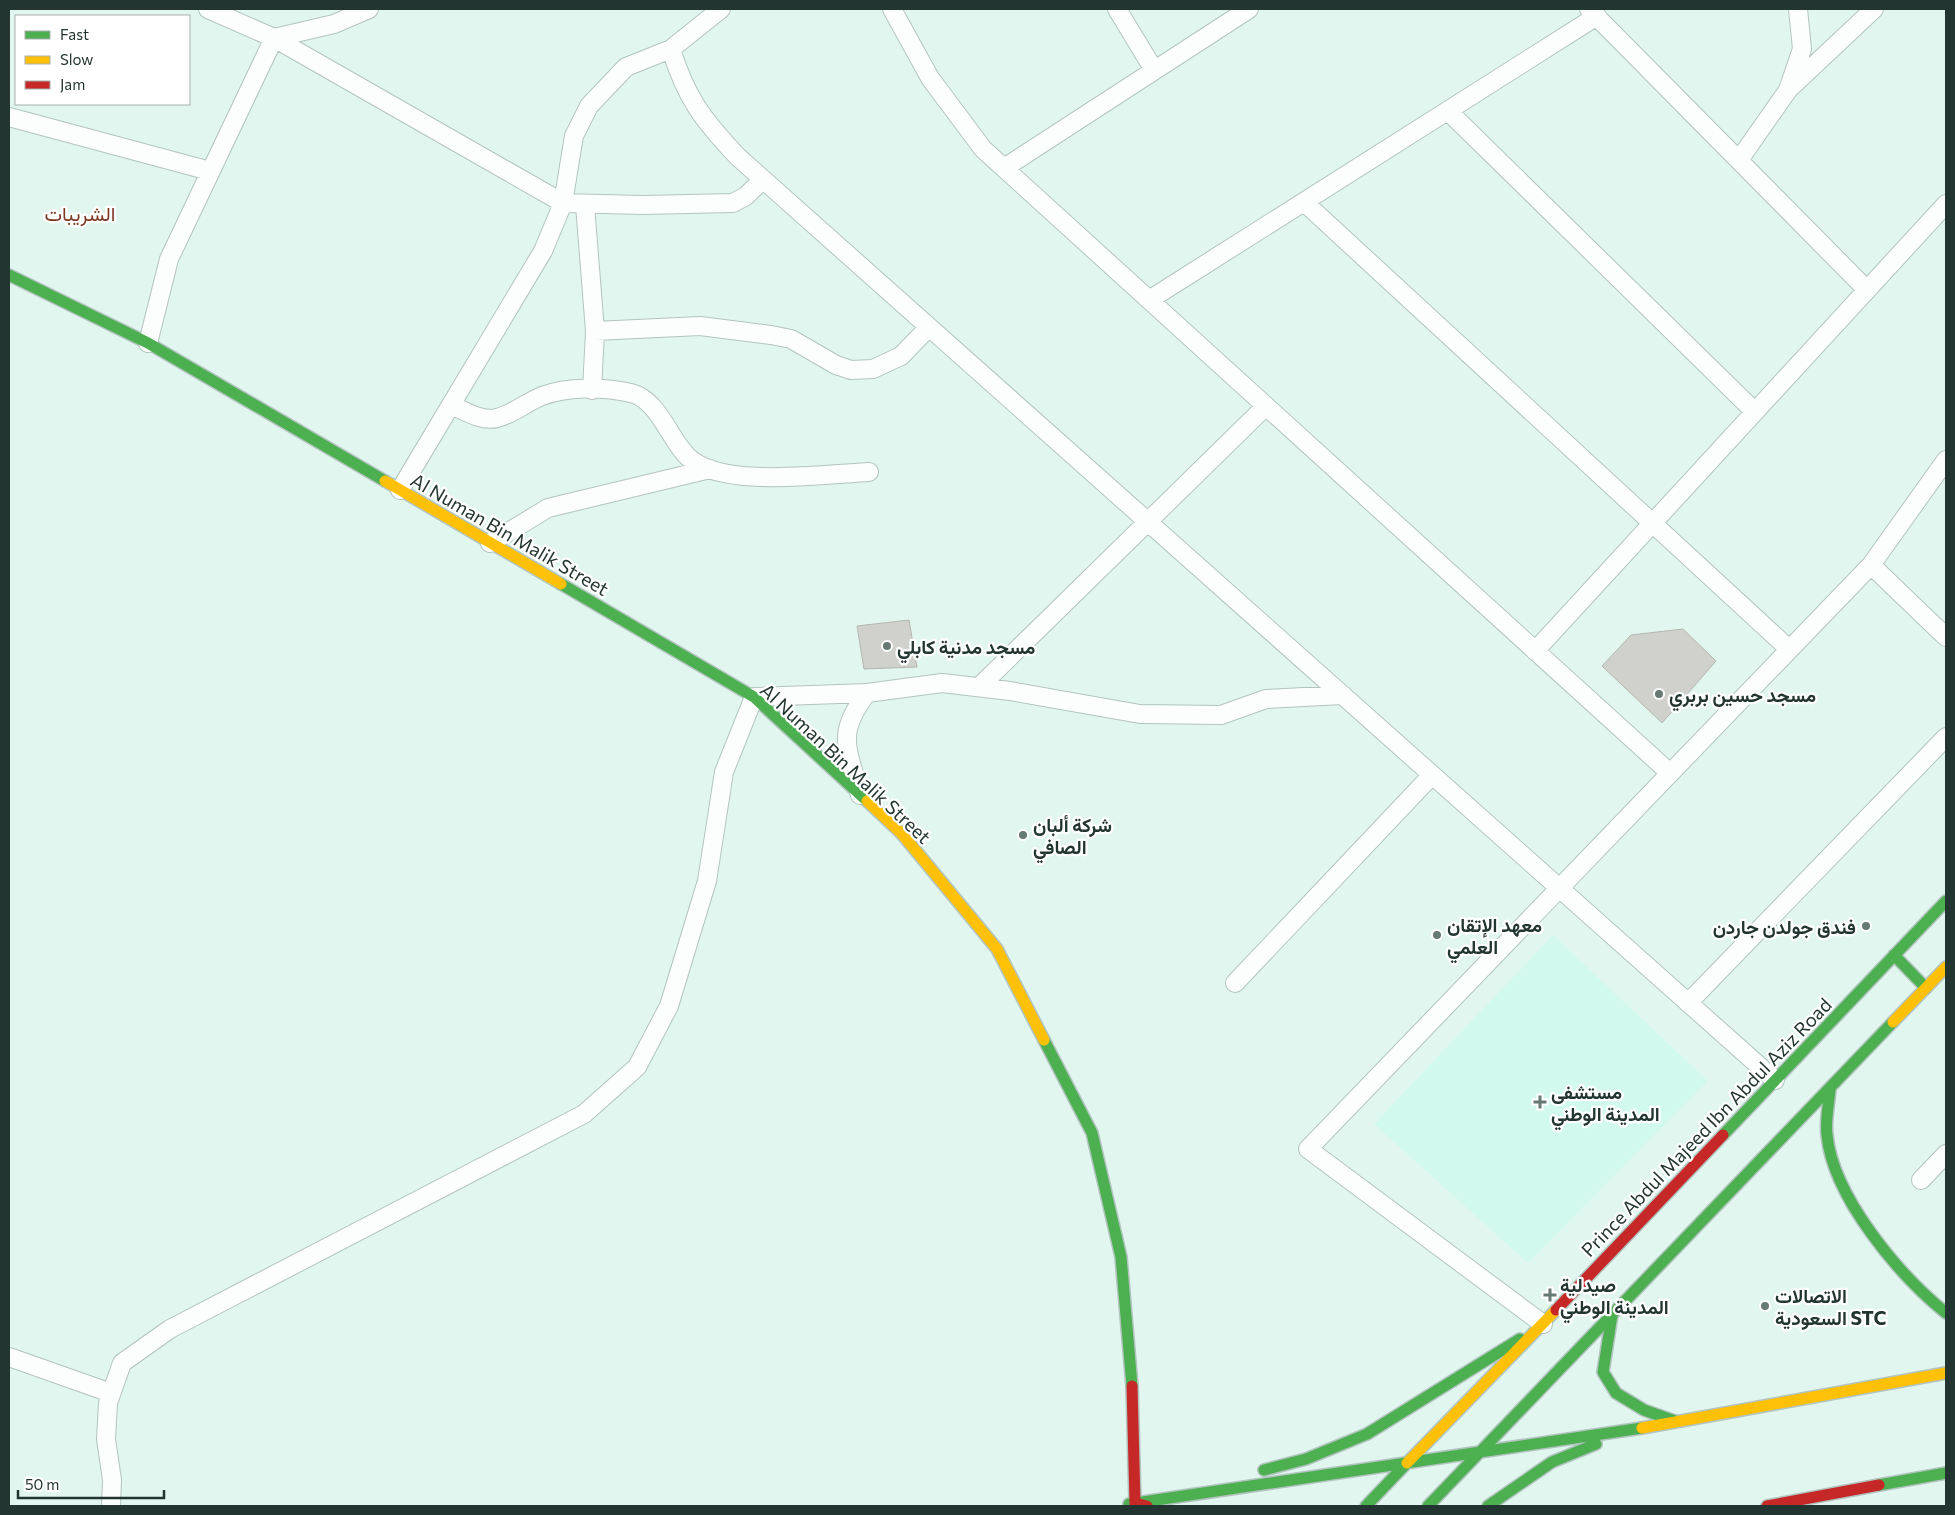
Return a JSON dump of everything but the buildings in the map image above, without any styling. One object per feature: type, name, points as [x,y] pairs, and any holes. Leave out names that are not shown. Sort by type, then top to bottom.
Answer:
[{"type":"main road","name":"Al Numan Bin Malik Street","points":[[9,275],[148,343],[754,697],[902,834],[997,949],[1092,1134],[1121,1257],[1132,1378],[1135,1503]]},
{"type":"main road","name":"Prince Abdul Majeed Ibn Abdul Aziz Road","points":[[1366,1506],[1543,1324],[1946,901]]},
{"type":"main road","points":[[1894,955],[1926,988]]},
{"type":"main road","points":[[1428,1506],[1946,967]]},
{"type":"main road","points":[[1830,1089],[1827,1140],[1842,1182],[1888,1258],[1931,1302],[1946,1312]]},
{"type":"main road","points":[[1612,1315],[1602,1372],[1616,1393],[1644,1410],[1677,1422]]},
{"type":"main road","points":[[1158,1500],[1306,1459],[1367,1434],[1543,1324]]},
{"type":"main road","points":[[1118,1506],[1628,1430],[1946,1374]]},
{"type":"main road","points":[[1488,1506],[1552,1462],[1628,1430]]},
{"type":"main road","points":[[1767,1506],[1946,1473]]},
{"type":"main road","points":[[1135,1503],[1148,1506]]},
{"type":"street","points":[[208,9],[274,38],[563,203],[585,205],[733,203],[746,196],[763,179]]},
{"type":"street","points":[[274,38],[334,24],[370,9]]},
{"type":"street","points":[[400,490],[544,251],[563,203],[574,136],[589,106],[626,67],[671,49],[721,9]]},
{"type":"street","points":[[892,9],[930,78],[983,149],[1670,774]]},
{"type":"street","points":[[1117,9],[1154,70]]},
{"type":"street","points":[[1004,168],[1248,9]]},
{"type":"street","points":[[1788,90],[1802,49],[1798,9]]},
{"type":"street","points":[[1739,160],[1788,90],[1874,9]]},
{"type":"street","points":[[1149,300],[1448,111],[1593,12],[1867,290]]},
{"type":"street","points":[[148,343],[169,259],[274,38]]},
{"type":"street","points":[[671,49],[681,81],[706,124],[763,179],[1775,1080]]},
{"type":"street","points":[[1448,111],[1755,412]]},
{"type":"street","points":[[9,117],[210,171]]},
{"type":"street","points":[[1304,202],[1789,649]]},
{"type":"street","points":[[1534,651],[1946,204]]},
{"type":"street","points":[[585,205],[595,331],[592,390]]},
{"type":"street","points":[[595,331],[700,326],[771,335],[790,339],[836,365],[851,370],[873,369],[895,360],[929,327]]},
{"type":"street","points":[[451,405],[480,418],[497,418],[543,396],[574,389],[633,393],[647,401],[689,458],[710,469],[760,478],[869,472]]},
{"type":"street","points":[[980,688],[1266,406]]},
{"type":"street","points":[[1543,1324],[1308,1149],[1871,565],[1946,460]]},
{"type":"street","points":[[490,543],[548,508],[710,469]]},
{"type":"street","points":[[1871,565],[1946,637]]},
{"type":"street","points":[[111,1506],[112,1480],[106,1438],[108,1403],[122,1363],[170,1329],[584,1114],[637,1067],[670,1006],[708,881],[724,772],[754,697],[867,693],[942,683],[1140,714],[1222,715],[1266,699],[1343,695]]},
{"type":"street","points":[[860,796],[845,737],[852,713],[867,693]]},
{"type":"street","points":[[1688,1003],[1946,737]]},
{"type":"street","points":[[1235,984],[1432,775]]},
{"type":"street","points":[[1920,1180],[1946,1154]]},
{"type":"street","points":[[9,1357],[112,1393]]},
{"type":"shaded area","name":"مستشفى المدينة الوطني","points":[[1553,935],[1708,1081],[1528,1263],[1374,1124]]},
{"type":"traffic: fast","points":[[9,275],[148,343],[385,481]]},
{"type":"traffic: fast","points":[[561,584],[754,697],[867,801]]},
{"type":"traffic: fast","points":[[1723,1135],[1946,901]]},
{"type":"traffic: fast","points":[[1894,955],[1926,988]]},
{"type":"traffic: fast","points":[[1480,1452],[1893,1022]]},
{"type":"traffic: fast","points":[[1044,1040],[1092,1133],[1121,1257],[1132,1386]]},
{"type":"traffic: fast","points":[[1830,1089],[1827,1135],[1832,1159],[1842,1184],[1855,1209],[1889,1256],[1908,1278],[1946,1313]]},
{"type":"traffic: fast","points":[[1612,1315],[1603,1372],[1616,1393],[1644,1410],[1675,1421]]},
{"type":"traffic: fast","points":[[1264,1470],[1306,1459],[1367,1434],[1520,1339]]},
{"type":"traffic: fast","points":[[1129,1504],[1642,1428]]},
{"type":"traffic: fast","points":[[1488,1506],[1552,1462],[1596,1444]]},
{"type":"traffic: fast","points":[[1428,1506],[1480,1452]]},
{"type":"traffic: fast","points":[[1366,1506],[1407,1463]]},
{"type":"traffic: fast","points":[[1879,1485],[1946,1473]]},
{"type":"traffic: slow","points":[[385,481],[561,584]]},
{"type":"traffic: slow","points":[[867,801],[902,834],[997,949],[1044,1040]]},
{"type":"traffic: slow","points":[[1893,1022],[1946,967]]},
{"type":"traffic: slow","points":[[1407,1463],[1556,1310]]},
{"type":"traffic: slow","points":[[1642,1428],[1946,1373]]},
{"type":"traffic: jam","points":[[1556,1310],[1723,1135]]},
{"type":"traffic: jam","points":[[1132,1386],[1135,1503],[1147,1506]]},
{"type":"traffic: jam","points":[[1767,1506],[1879,1485]]},
{"type":"place","name":"مسجد مدنية كابلي","points":[[887,646]]},
{"type":"place","name":"مسجد حسين بربري","points":[[1659,694]]},
{"type":"place","name":"شركة ألبان الصافي","points":[[1023,835]]},
{"type":"place","name":"فندق جولدن جاردن","points":[[1866,926]]},
{"type":"place","name":"معهد الإتقان العلمي","points":[[1437,935]]},
{"type":"place","name":"مستشفى المدينة الوطني","points":[[1540,1102]]},
{"type":"place","name":"صيدلية المدينة الوطني","points":[[1550,1295]]},
{"type":"place","name":"الاتصالات السعودية STC","points":[[1765,1306]]},
{"type":"district","name":"الشريبات","points":[[80,213]]}]
